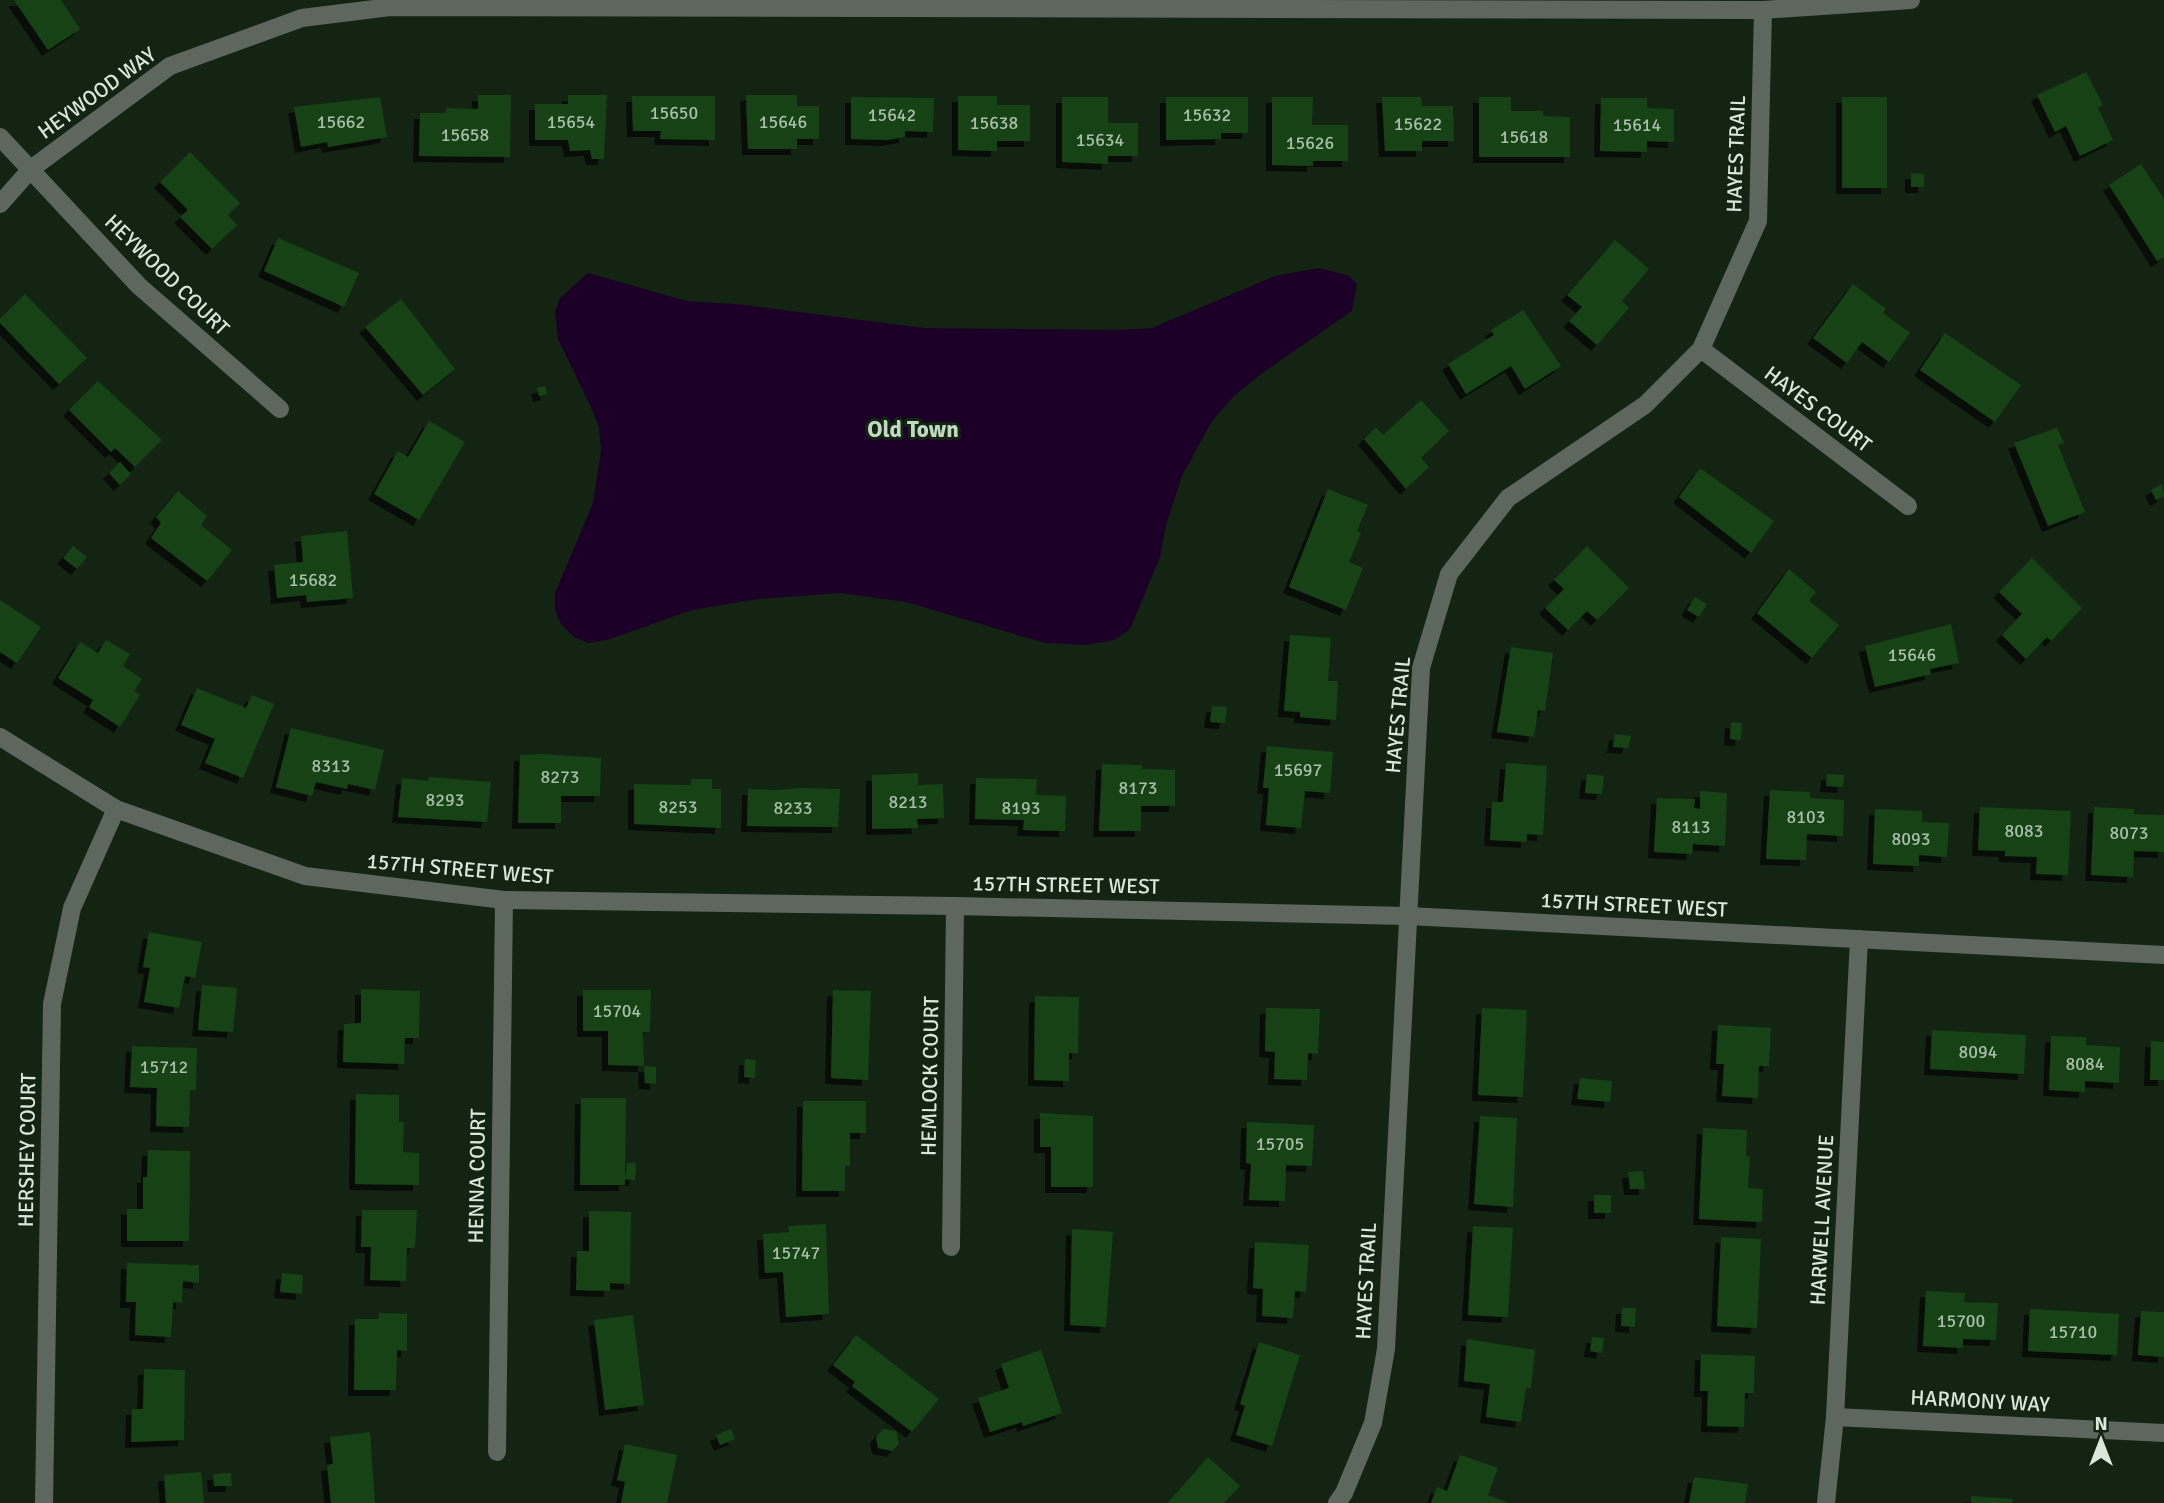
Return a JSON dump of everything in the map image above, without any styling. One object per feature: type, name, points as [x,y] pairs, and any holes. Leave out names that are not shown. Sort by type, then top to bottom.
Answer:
[{"type":"street","name":"HEYWOOD WAY","points":[[0,204],[31,169],[170,66],[302,18],[390,7],[721,4],[1763,10],[1911,0]]},
{"type":"street","name":"HAYES TRAIL","points":[[1337,1503],[1344,1493],[1373,1423],[1386,1349],[1421,668],[1449,574],[1508,498],[1645,405],[1701,349],[1758,221],[1763,10]]},
{"type":"street","name":"HEYWOOD COURT","points":[[0,137],[139,286],[280,409]]},
{"type":"street","name":"HAYES COURT","points":[[1701,349],[1909,506]]},
{"type":"street","name":"157TH STREET WEST","points":[[0,737],[116,809],[304,876],[504,900],[1408,916],[2164,955]]},
{"type":"street","name":"HERSHEY COURT","points":[[44,1503],[52,1004],[72,908],[116,809]]},
{"type":"street","name":"HENNA COURT","points":[[497,1452],[504,900]]},
{"type":"street","name":"HEMLOCK COURT","points":[[951,1247],[955,906]]},
{"type":"street","name":"HARWELL AVENUE","points":[[1826,1503],[1835,1417],[1859,939]]},
{"type":"street","name":"HARMONY WAY","points":[[1835,1417],[2164,1433]]},
{"type":"shaded area","points":[[1319,268],[1349,276],[1357,284],[1352,311],[1261,374],[1234,396],[1212,421],[1182,476],[1166,525],[1160,557],[1130,629],[1114,640],[1086,645],[1045,643],[906,602],[840,593],[758,599],[692,610],[607,640],[588,643],[574,637],[561,624],[555,610],[555,593],[593,503],[601,451],[599,427],[558,339],[555,312],[560,298],[588,273],[686,301],[736,304],[924,328],[1121,330],[1152,328],[1275,276]]},
{"type":"building","points":[[14,0],[61,0],[80,29],[48,50]]},
{"type":"building","points":[[2086,72],[2103,105],[2098,108],[2113,140],[2080,156],[2066,126],[2055,132],[2037,95]]},
{"type":"building","points":[[478,95],[511,95],[510,157],[419,156],[420,113],[446,113],[446,108],[478,109]]},
{"type":"building","points":[[568,95],[607,95],[604,159],[592,159],[590,150],[570,151],[568,140],[535,140],[535,104],[568,104]]},
{"type":"building","points":[[746,95],[797,95],[797,106],[819,106],[819,139],[797,139],[797,149],[748,149]]},
{"type":"building","points":[[632,96],[715,96],[715,140],[660,139],[661,131],[633,131]]},
{"type":"building","points":[[958,96],[997,96],[997,105],[1030,105],[1030,141],[997,141],[997,151],[958,150]]},
{"type":"building","points":[[380,97],[387,137],[328,147],[327,142],[301,147],[294,107]]},
{"type":"building","points":[[851,97],[934,98],[933,132],[905,131],[905,137],[887,140],[851,139]]},
{"type":"building","points":[[1062,97],[1108,97],[1108,123],[1138,123],[1138,156],[1108,156],[1108,164],[1062,162]]},
{"type":"building","points":[[1166,97],[1248,97],[1248,133],[1221,133],[1221,139],[1166,140]]},
{"type":"building","points":[[1272,97],[1313,97],[1312,125],[1348,125],[1348,161],[1313,161],[1313,166],[1272,165]]},
{"type":"building","points":[[1382,97],[1421,97],[1422,106],[1453,106],[1454,141],[1422,141],[1422,151],[1385,151]]},
{"type":"building","points":[[1479,97],[1511,97],[1511,111],[1543,111],[1543,116],[1570,117],[1570,157],[1479,157]]},
{"type":"building","points":[[1842,97],[1887,97],[1887,188],[1842,188]]},
{"type":"building","points":[[1601,98],[1647,98],[1647,108],[1674,109],[1674,142],[1647,141],[1647,152],[1600,151]]},
{"type":"building","points":[[190,152],[240,203],[228,215],[237,225],[212,249],[180,217],[188,210],[160,182]]},
{"type":"building","points":[[2141,164],[2164,199],[2164,257],[2157,261],[2109,185]]},
{"type":"building","points":[[1911,173],[1924,174],[1924,187],[1911,187]]},
{"type":"building","points":[[278,238],[359,273],[344,307],[264,271]]},
{"type":"building","points":[[1615,240],[1649,269],[1622,301],[1629,308],[1597,345],[1569,321],[1582,307],[1567,295]]},
{"type":"building","points":[[1853,284],[1886,309],[1883,313],[1910,333],[1889,362],[1862,342],[1847,363],[1813,338]]},
{"type":"building","points":[[25,294],[87,358],[59,384],[0,323],[0,319]]},
{"type":"building","points":[[401,299],[455,369],[423,395],[365,327]]},
{"type":"building","points":[[1523,310],[1561,366],[1525,389],[1511,366],[1466,394],[1448,364],[1494,335],[1491,330]]},
{"type":"building","points":[[1945,333],[2021,385],[1995,422],[1920,370]]},
{"type":"building","points":[[98,381],[162,440],[135,467],[115,448],[111,452],[69,410]]},
{"type":"building","points":[[545,386],[547,394],[539,396],[537,388]]},
{"type":"building","points":[[1421,400],[1449,431],[1421,458],[1429,467],[1406,489],[1364,439],[1376,427],[1383,435]]},
{"type":"building","points":[[429,421],[465,442],[419,520],[374,494],[398,451],[408,457]]},
{"type":"building","points":[[2057,428],[2064,443],[2058,445],[2085,512],[2048,526],[2014,443]]},
{"type":"building","points":[[120,462],[131,474],[120,485],[109,473]]},
{"type":"building","points":[[1700,468],[1774,521],[1751,553],[1679,497]]},
{"type":"building","points":[[2162,484],[2164,496],[2156,500],[2151,490]]},
{"type":"building","points":[[1328,489],[1368,505],[1357,531],[1361,533],[1349,562],[1363,568],[1346,610],[1289,587]]},
{"type":"building","points":[[178,491],[207,516],[201,525],[232,550],[207,581],[151,538],[161,523],[156,517]]},
{"type":"building","points":[[347,531],[353,598],[307,602],[306,595],[277,598],[274,565],[303,562],[301,536]]},
{"type":"building","points":[[73,546],[87,557],[77,569],[63,558]]},
{"type":"building","points":[[1587,546],[1629,588],[1597,620],[1587,611],[1568,630],[1545,608],[1564,589],[1554,580]]},
{"type":"building","points":[[2032,558],[2082,608],[2051,641],[2047,637],[2026,659],[2002,635],[2022,614],[1999,592]]},
{"type":"building","points":[[1789,569],[1816,592],[1809,601],[1839,625],[1812,658],[1757,613]]},
{"type":"building","points":[[1695,597],[1707,604],[1699,617],[1687,610]]},
{"type":"building","points":[[0,600],[41,627],[17,663],[0,652]]},
{"type":"building","points":[[1951,624],[1959,663],[1930,669],[1931,674],[1875,687],[1865,646]]},
{"type":"building","points":[[1290,635],[1331,638],[1328,681],[1338,681],[1336,720],[1300,717],[1300,712],[1284,711]]},
{"type":"building","points":[[106,640],[130,654],[123,666],[142,679],[134,691],[140,695],[120,727],[89,707],[93,700],[58,678],[80,642],[98,653]]},
{"type":"building","points":[[1511,647],[1553,653],[1545,711],[1538,710],[1534,737],[1497,732]]},
{"type":"building","points":[[197,688],[246,708],[252,695],[274,704],[243,778],[205,763],[215,739],[181,725]]},
{"type":"building","points":[[1212,706],[1227,707],[1225,723],[1210,722]]},
{"type":"building","points":[[1731,722],[1742,723],[1741,740],[1730,739]]},
{"type":"building","points":[[291,728],[384,750],[375,790],[348,784],[347,789],[316,782],[312,796],[276,787]]},
{"type":"building","points":[[1615,734],[1631,736],[1628,748],[1613,747]]},
{"type":"building","points":[[1267,746],[1333,752],[1330,793],[1305,791],[1301,828],[1266,825],[1269,788],[1263,788]]},
{"type":"building","points":[[520,755],[601,758],[600,796],[561,796],[561,823],[518,823]]},
{"type":"building","points":[[1506,763],[1547,766],[1543,835],[1527,834],[1527,842],[1490,840],[1492,802],[1503,802]]},
{"type":"building","points":[[1102,764],[1142,765],[1142,769],[1175,770],[1175,806],[1141,806],[1141,831],[1099,831]]},
{"type":"building","points":[[918,773],[918,785],[943,784],[944,818],[917,819],[918,828],[872,829],[872,775]]},
{"type":"building","points":[[1587,774],[1604,776],[1602,794],[1585,793]]},
{"type":"building","points":[[1827,774],[1844,775],[1843,787],[1826,786]]},
{"type":"building","points":[[429,777],[491,782],[487,822],[398,817],[402,778],[428,781]]},
{"type":"building","points":[[976,778],[1037,779],[1036,795],[1066,796],[1065,831],[1023,830],[1024,820],[975,819]]},
{"type":"building","points":[[691,779],[712,779],[712,789],[721,789],[721,828],[634,824],[634,784],[691,785]]},
{"type":"building","points":[[748,789],[840,789],[838,827],[747,826]]},
{"type":"building","points":[[1770,790],[1810,792],[1810,798],[1844,800],[1843,836],[1807,834],[1806,860],[1766,859]]},
{"type":"building","points":[[1700,791],[1727,793],[1725,846],[1693,844],[1692,854],[1654,852],[1657,798],[1695,799],[1694,808],[1700,809]]},
{"type":"building","points":[[1980,807],[2071,811],[2068,875],[2036,874],[2037,857],[2005,856],[2005,851],[1978,850]]},
{"type":"building","points":[[2094,807],[2134,809],[2134,814],[2164,815],[2164,852],[2134,851],[2133,877],[2091,875]]},
{"type":"building","points":[[1875,809],[1922,811],[1922,822],[1949,823],[1947,857],[1919,855],[1919,866],[1873,864]]},
{"type":"building","points":[[149,932],[202,942],[195,978],[185,976],[179,1008],[144,1002],[150,968],[143,967]]},
{"type":"building","points":[[202,985],[237,988],[233,1032],[198,1030]]},
{"type":"building","points":[[361,989],[420,991],[419,1038],[405,1038],[404,1064],[343,1062],[344,1024],[361,1023]]},
{"type":"building","points":[[583,990],[651,990],[650,1032],[643,1032],[644,1066],[608,1065],[608,1031],[583,1031]]},
{"type":"building","points":[[833,990],[871,991],[868,1080],[831,1078]]},
{"type":"building","points":[[1035,996],[1079,997],[1078,1053],[1069,1053],[1069,1081],[1034,1080]]},
{"type":"building","points":[[1266,1008],[1320,1009],[1318,1054],[1308,1053],[1307,1080],[1274,1079],[1275,1052],[1265,1051]]},
{"type":"building","points":[[1482,1008],[1527,1010],[1523,1097],[1478,1095]]},
{"type":"building","points":[[1718,1025],[1771,1028],[1769,1066],[1759,1066],[1758,1098],[1722,1096],[1724,1064],[1716,1064]]},
{"type":"building","points":[[1932,1030],[2026,1035],[2024,1074],[1930,1069]]},
{"type":"building","points":[[2051,1036],[2086,1037],[2086,1045],[2120,1047],[2119,1083],[2085,1081],[2085,1092],[2049,1090]]},
{"type":"building","points":[[2151,1041],[2164,1042],[2164,1080],[2150,1080]]},
{"type":"building","points":[[132,1046],[197,1048],[196,1090],[190,1090],[189,1127],[156,1126],[157,1088],[130,1087]]},
{"type":"building","points":[[745,1059],[756,1060],[755,1078],[744,1077]]},
{"type":"building","points":[[644,1066],[656,1067],[656,1084],[645,1083]]},
{"type":"building","points":[[1580,1078],[1612,1081],[1610,1102],[1577,1099]]},
{"type":"building","points":[[356,1094],[399,1095],[399,1122],[404,1122],[403,1152],[419,1153],[419,1185],[355,1184]]},
{"type":"building","points":[[581,1098],[626,1098],[625,1185],[580,1185]]},
{"type":"building","points":[[803,1101],[866,1101],[866,1133],[850,1133],[850,1166],[845,1166],[845,1191],[802,1191]]},
{"type":"building","points":[[1040,1113],[1093,1116],[1093,1187],[1051,1187],[1051,1147],[1040,1147]]},
{"type":"building","points":[[1480,1116],[1517,1118],[1513,1207],[1474,1204]]},
{"type":"building","points":[[1247,1122],[1314,1125],[1312,1166],[1286,1165],[1285,1201],[1249,1200],[1251,1164],[1246,1163]]},
{"type":"building","points":[[1703,1128],[1747,1130],[1746,1156],[1750,1157],[1748,1188],[1763,1189],[1762,1222],[1699,1219]]},
{"type":"building","points":[[148,1150],[190,1151],[189,1241],[127,1241],[127,1209],[143,1209],[143,1177],[147,1177]]},
{"type":"building","points":[[627,1163],[636,1163],[635,1180],[625,1179]]},
{"type":"building","points":[[1643,1171],[1645,1189],[1630,1189],[1628,1172]]},
{"type":"building","points":[[1594,1195],[1611,1195],[1611,1213],[1594,1213]]},
{"type":"building","points":[[362,1210],[417,1210],[415,1248],[407,1248],[406,1281],[370,1280],[371,1247],[361,1247]]},
{"type":"building","points":[[589,1211],[631,1212],[630,1284],[610,1283],[610,1291],[576,1290],[577,1251],[589,1251]]},
{"type":"building","points":[[826,1224],[829,1314],[786,1317],[783,1272],[765,1273],[763,1234],[789,1232],[788,1226]]},
{"type":"building","points":[[1473,1226],[1513,1228],[1508,1317],[1468,1315]]},
{"type":"building","points":[[1072,1229],[1113,1232],[1106,1327],[1070,1325]]},
{"type":"building","points":[[1721,1237],[1761,1239],[1757,1328],[1717,1326]]},
{"type":"building","points":[[1255,1242],[1309,1245],[1306,1292],[1295,1291],[1293,1318],[1262,1316],[1263,1289],[1253,1288]]},
{"type":"building","points":[[127,1263],[199,1265],[199,1283],[183,1281],[182,1303],[173,1302],[171,1337],[135,1335],[136,1302],[126,1302]]},
{"type":"building","points":[[282,1273],[303,1275],[302,1294],[280,1292]]},
{"type":"building","points":[[1926,1291],[1965,1293],[1964,1302],[1998,1303],[1996,1340],[1963,1339],[1963,1348],[1923,1346]]},
{"type":"building","points":[[1622,1308],[1636,1308],[1635,1327],[1621,1326]]},
{"type":"building","points":[[2030,1309],[2119,1314],[2117,1355],[2028,1351]]},
{"type":"building","points":[[2141,1311],[2164,1312],[2164,1357],[2138,1355]]},
{"type":"building","points":[[379,1313],[407,1314],[407,1351],[397,1350],[396,1390],[354,1390],[355,1319],[379,1319]]},
{"type":"building","points":[[633,1315],[644,1405],[605,1410],[594,1320]]},
{"type":"building","points":[[856,1335],[939,1399],[912,1432],[852,1386],[855,1382],[833,1365]]},
{"type":"building","points":[[1592,1337],[1604,1338],[1602,1353],[1590,1351]]},
{"type":"building","points":[[1467,1339],[1535,1350],[1531,1388],[1526,1388],[1521,1422],[1486,1417],[1490,1384],[1464,1381]]},
{"type":"building","points":[[1259,1342],[1300,1355],[1272,1446],[1236,1435],[1245,1406],[1240,1404]]},
{"type":"building","points":[[1041,1350],[1062,1413],[1023,1426],[1022,1422],[990,1432],[978,1398],[1009,1388],[1001,1364]]},
{"type":"building","points":[[1701,1354],[1755,1356],[1754,1393],[1745,1393],[1744,1427],[1707,1426],[1708,1391],[1700,1391]]},
{"type":"building","points":[[144,1369],[185,1370],[184,1440],[131,1442],[132,1409],[143,1409]]},
{"type":"building","points":[[731,1429],[735,1439],[720,1445],[716,1435]]},
{"type":"building","points":[[883,1429],[896,1431],[899,1444],[892,1451],[878,1448],[876,1437]]},
{"type":"building","points":[[370,1432],[375,1503],[331,1503],[327,1465],[333,1464],[330,1437]]},
{"type":"building","points":[[625,1444],[677,1455],[667,1503],[621,1503],[625,1482],[617,1480]]},
{"type":"building","points":[[1460,1455],[1498,1468],[1488,1495],[1509,1503],[1431,1503],[1437,1487],[1447,1491]]},
{"type":"building","points":[[1208,1457],[1240,1486],[1224,1503],[1167,1503]]},
{"type":"building","points":[[201,1472],[204,1503],[166,1503],[164,1475]]},
{"type":"building","points":[[231,1473],[232,1486],[214,1486],[213,1474]]},
{"type":"building","points":[[1694,1477],[1748,1484],[1745,1503],[1689,1503]]},
{"type":"building","points":[[1971,1496],[2013,1499],[2012,1503],[1971,1503]]},
{"type":"district","name":"Old Town","points":[[913,429]]}]
